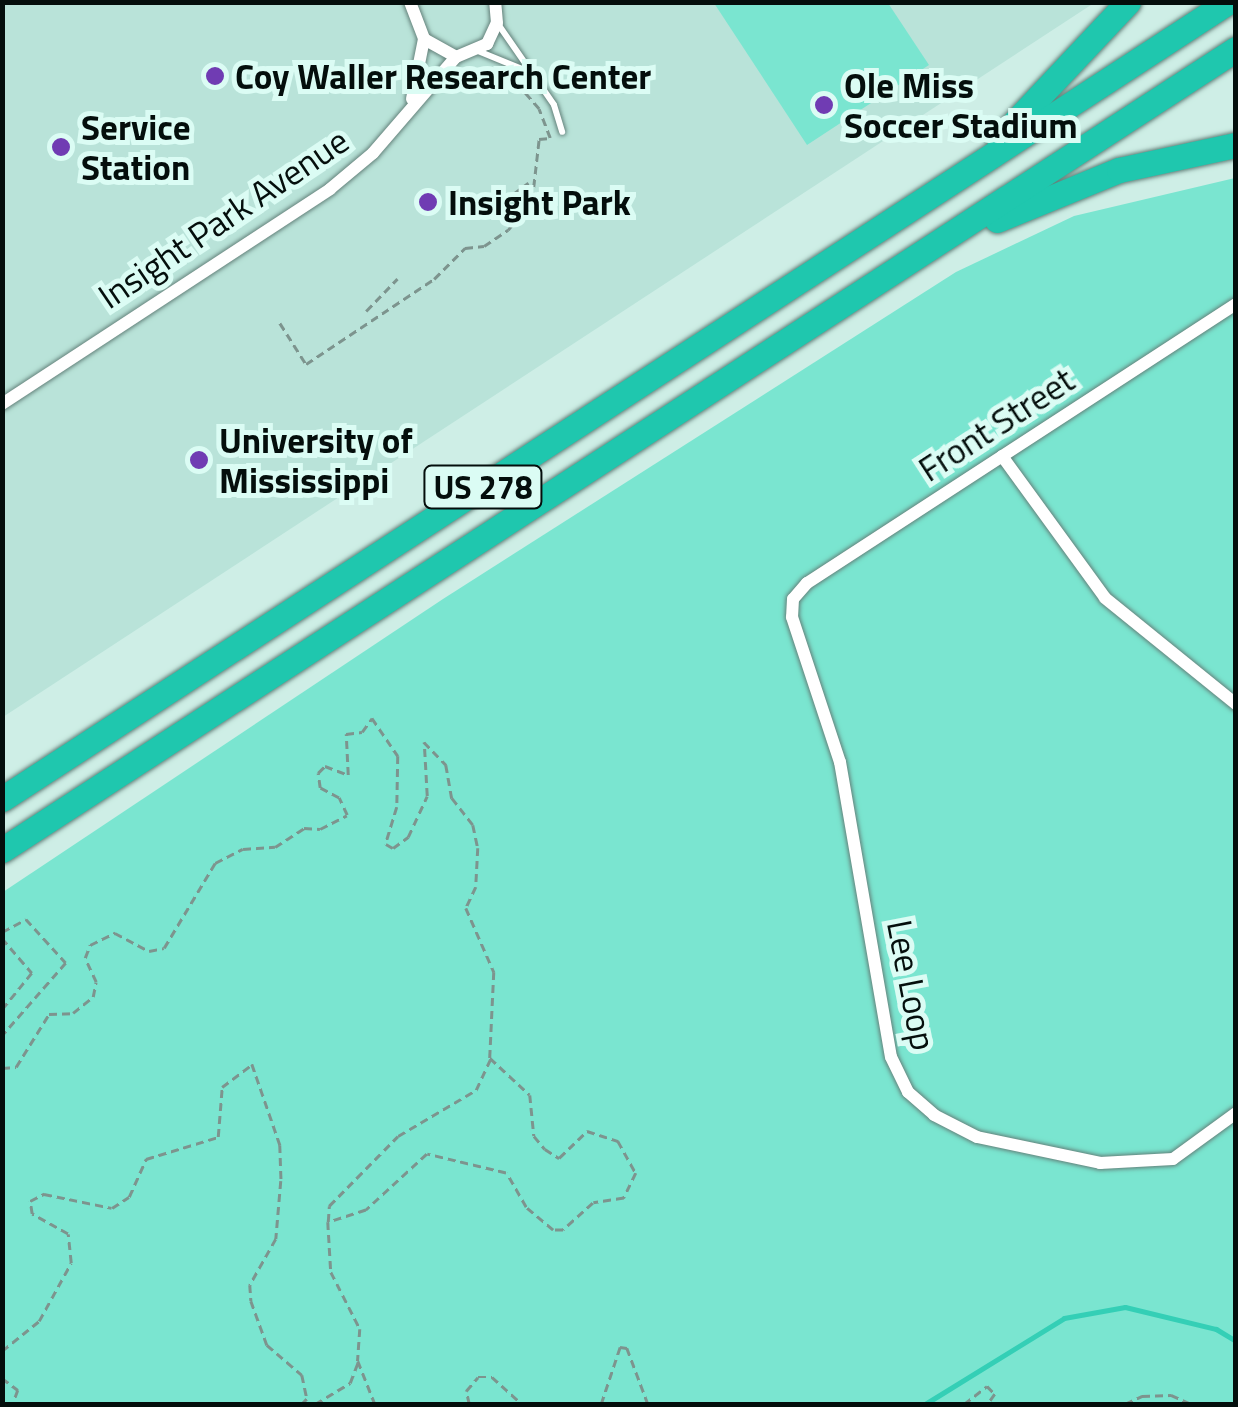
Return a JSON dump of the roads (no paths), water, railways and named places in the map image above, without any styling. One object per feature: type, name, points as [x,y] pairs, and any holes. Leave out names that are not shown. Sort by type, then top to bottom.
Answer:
[{"type":"highway","points":[[964,174],[1128,2]]},
{"type":"highway","name":"US 278","points":[[2,799],[1228,2]]},
{"type":"highway","name":"US 278","points":[[2,850],[1236,49]]},
{"type":"highway","points":[[907,264],[1065,189],[1236,145]]},
{"type":"street","points":[[424,39],[456,57],[478,51],[497,23],[495,2]]},
{"type":"street","points":[[412,101],[424,39],[416,7]]},
{"type":"street","name":"Insight Park Avenue","points":[[2,404],[330,189],[373,153],[412,101],[456,57]]},
{"type":"street","name":"Front Street","points":[[793,599],[816,577],[1236,304]]},
{"type":"street","points":[[1002,456],[1106,598],[1236,704]]},
{"type":"street","name":"Lee Loop","points":[[793,599],[792,617],[840,762],[891,1057],[908,1092],[934,1115],[977,1137],[1100,1163],[1173,1159],[1236,1113]]},
{"type":"lane","points":[[497,23],[535,75],[562,132]]},
{"type":"lane","points":[[478,51],[535,75]]},
{"type":"waterway","points":[[925,1404],[1064,1318],[1125,1307],[1216,1329],[1236,1341]]},
{"type":"place","name":"Coy Waller Research Center","points":[[215,76]]},
{"type":"place","name":"Ole Miss Soccer Stadium","points":[[824,105]]},
{"type":"place","name":"Service Station","points":[[61,147]]},
{"type":"place","name":"Insight Park","points":[[428,202]]},
{"type":"place","name":"University of Mississippi","points":[[199,460]]}]
